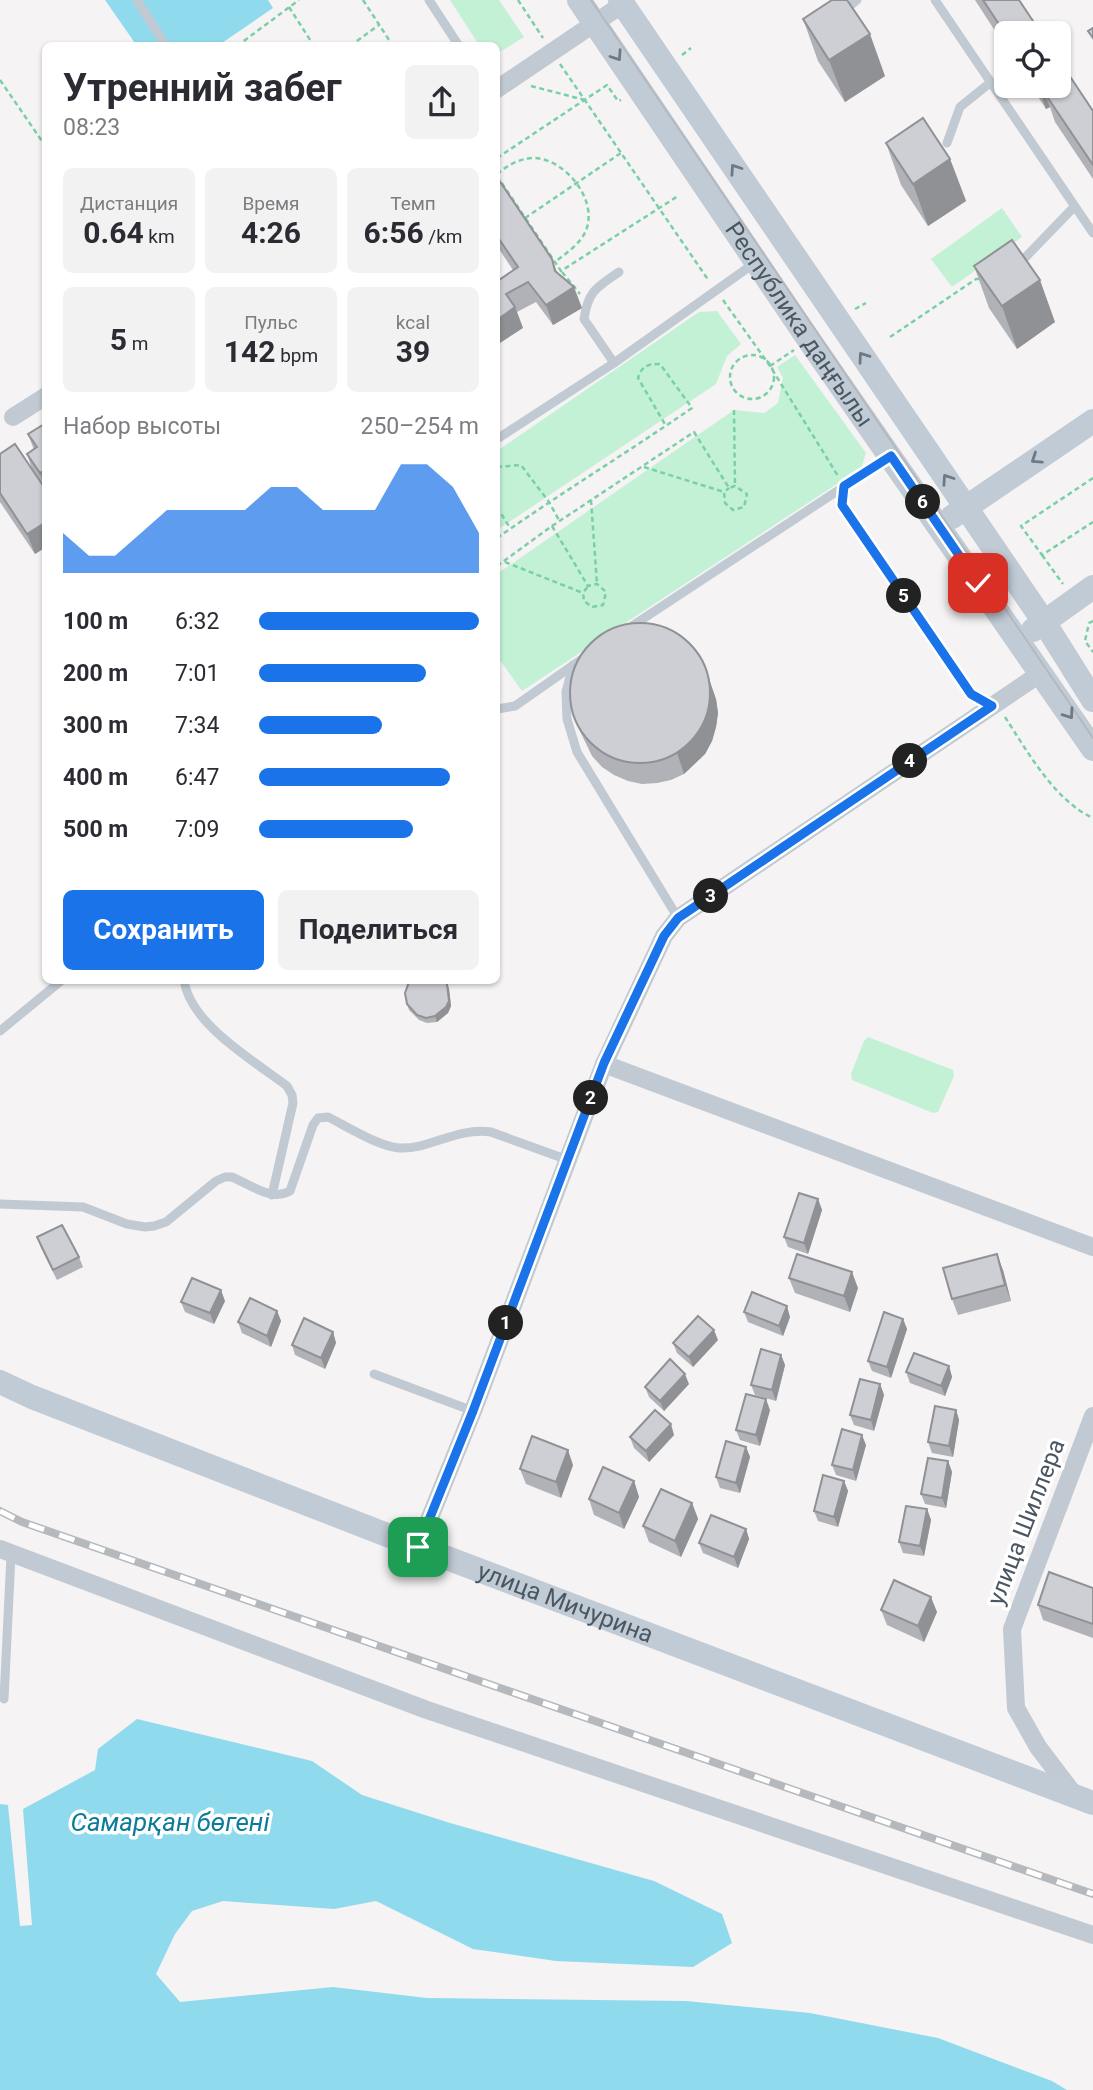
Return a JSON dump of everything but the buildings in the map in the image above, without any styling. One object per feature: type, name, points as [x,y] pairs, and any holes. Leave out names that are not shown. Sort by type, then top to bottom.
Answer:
[{"type":"main road","name":"Республика даңғылы","points":[[579,0],[809,340],[1093,749]]},
{"type":"main road","name":"Республика даңғылы","points":[[622,2],[1045,622],[1093,699]]},
{"type":"main road","points":[[939,526],[1093,421]]},
{"type":"main road","points":[[1018,640],[1093,587]]},
{"type":"main road","name":"улица Мичурина","points":[[0,1382],[32,1397],[418,1547],[1085,1800]]},
{"type":"street","points":[[503,85],[622,2]]},
{"type":"street","points":[[13,417],[42,399]]},
{"type":"street","points":[[418,1547],[473,1411],[604,1063],[664,936],[678,918],[1041,673]]},
{"type":"street","points":[[604,1063],[1093,1247]]},
{"type":"street","name":"улица Шиллера","points":[[1085,1800],[1038,1747],[1016,1708],[1012,1629],[1093,1416]]},
{"type":"street","points":[[6,1552],[427,1710],[1093,1935]]},
{"type":"lane","points":[[137,0],[163,42]]},
{"type":"lane","points":[[429,0],[456,42]]},
{"type":"lane","points":[[837,16],[857,0]]},
{"type":"lane","points":[[937,1],[1093,233]]},
{"type":"lane","points":[[947,143],[960,107],[991,82]]},
{"type":"lane","points":[[1007,278],[1074,206]]},
{"type":"lane","points":[[500,437],[614,363],[756,262]]},
{"type":"lane","points":[[614,363],[584,318],[586,302],[599,286],[619,272]]},
{"type":"lane","points":[[618,635],[891,456]]},
{"type":"lane","points":[[500,708],[515,706],[596,650]]},
{"type":"lane","points":[[573,665],[566,692],[567,719],[577,752],[678,918]]},
{"type":"lane","points":[[0,1031],[57,984]]},
{"type":"lane","points":[[185,984],[192,1004],[209,1026],[287,1086],[292,1095],[293,1103],[272,1195]]},
{"type":"lane","points":[[0,1204],[83,1207],[127,1224],[145,1227],[166,1222],[216,1181],[225,1177],[232,1177],[272,1195],[283,1195],[290,1191],[313,1125],[318,1118],[328,1117],[384,1144],[399,1148],[413,1147],[477,1130],[491,1132],[568,1160]]},
{"type":"lane","points":[[374,1374],[473,1411]]},
{"type":"lane","points":[[4,1699],[6,1552]]},
{"type":"path","points":[[242,42],[299,0]]},
{"type":"path","points":[[363,0],[390,42]]},
{"type":"path","points":[[518,0],[659,209],[770,366],[844,486],[842,505],[971,694],[1001,711],[1047,779],[1080,812],[1093,818]]},
{"type":"path","points":[[289,7],[311,42]]},
{"type":"path","points":[[356,42],[379,25]]},
{"type":"path","points":[[0,80],[42,141]]},
{"type":"path","points":[[503,85],[585,100]]},
{"type":"path","points":[[500,156],[607,86],[618,101],[624,98]]},
{"type":"path","points":[[525,218],[621,153]]},
{"type":"path","points":[[500,173],[512,163],[532,158],[552,162],[569,174],[585,197],[589,219],[584,235],[555,262]]},
{"type":"path","points":[[500,180],[561,271],[586,302]]},
{"type":"path","points":[[561,271],[678,196]]},
{"type":"path","points":[[890,337],[976,279],[1007,278]]},
{"type":"path","points":[[770,366],[809,340]]},
{"type":"path","points":[[755,356],[762,358],[770,366],[773,373],[772,384],[769,391],[760,397],[746,398],[734,389],[730,375],[740,359],[755,356]]},
{"type":"path","points":[[500,536],[549,502],[666,426],[692,408],[660,364],[648,364],[641,370],[638,378],[666,426]]},
{"type":"path","points":[[734,410],[735,486]]},
{"type":"path","points":[[500,564],[694,432],[729,488]]},
{"type":"path","points":[[500,467],[521,465],[549,502],[560,522]]},
{"type":"path","points":[[642,466],[724,492]]},
{"type":"path","points":[[1065,587],[1021,526],[1093,478]]},
{"type":"path","points":[[724,492],[735,486]]},
{"type":"path","points":[[724,492],[724,503],[733,510],[744,507],[747,494],[735,486]]},
{"type":"path","points":[[591,500],[597,584],[606,592],[603,604],[592,607],[584,601],[583,593],[588,586],[597,584]]},
{"type":"path","points":[[500,512],[511,529]]},
{"type":"path","points":[[1042,555],[1093,522]]},
{"type":"path","points":[[552,526],[588,586]]},
{"type":"path","points":[[503,561],[583,593]]},
{"type":"path","points":[[1093,621],[1089,623],[1085,641],[1093,652]]},
{"type":"green space","points":[[450,0],[499,0],[524,37],[500,52],[500,42],[477,42]]},
{"type":"green space","points":[[1002,208],[1022,237],[952,287],[931,259]]},
{"type":"green space","points":[[717,311],[741,344],[727,356],[716,384],[500,528],[500,449],[699,312]]},
{"type":"green space","points":[[795,355],[866,453],[861,468],[522,691],[500,660],[500,572],[734,410],[764,413],[778,403],[783,378],[777,367]]},
{"type":"green space","points":[[868,1037],[953,1070],[954,1076],[938,1112],[933,1113],[852,1080],[851,1074]]},
{"type":"water","points":[[105,0],[268,0],[273,8],[223,42],[134,42]]},
{"type":"water","name":"Самарқан бөгені","points":[[137,1719],[312,1761],[362,1795],[654,1881],[722,1914],[732,1943],[693,1967],[556,1961],[473,1949],[376,1901],[334,1909],[223,1901],[192,1911],[175,1934],[156,1974],[180,2002],[333,1987],[427,1998],[686,2001],[810,2013],[938,2038],[1052,2081],[1067,2090],[0,2090],[0,1804],[8,1805],[20,1926],[32,1925],[23,1809],[95,1770],[98,1749]]},
{"type":"tram line","points":[[591,0],[1093,738]]},
{"type":"railway","points":[[0,1511],[22,1522],[1093,1894]]},
{"type":"route","points":[[418,1547],[473,1411],[604,1063],[664,936],[678,918],[992,706],[971,694],[842,505],[844,486],[891,456],[978,583]]}]
